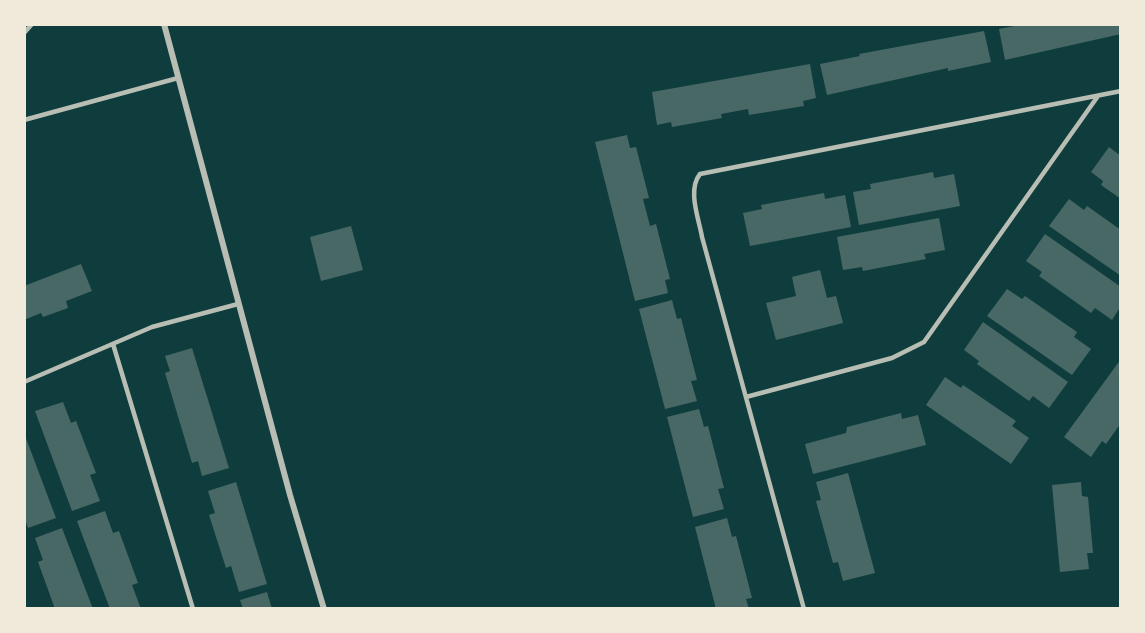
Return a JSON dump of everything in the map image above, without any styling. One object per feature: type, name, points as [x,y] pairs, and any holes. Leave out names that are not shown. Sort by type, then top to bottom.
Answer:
[{"type":"street","points":[[164,24],[238,304],[324,609]]},
{"type":"lane","points":[[24,33],[32,24]]},
{"type":"lane","points":[[24,120],[178,78]]},
{"type":"lane","points":[[804,609],[702,237],[694,195],[694,181],[700,174],[1121,92]]},
{"type":"lane","points":[[746,397],[892,358],[924,342],[1098,96]]},
{"type":"lane","points":[[24,382],[184,316],[238,304]]},
{"type":"lane","points":[[113,344],[193,609]]},
{"type":"building","points":[[1025,24],[1121,24],[1121,34],[1005,60],[999,29]]},
{"type":"building","points":[[984,31],[991,62],[948,71],[948,68],[827,95],[820,64],[860,56],[859,54]]},
{"type":"building","points":[[810,64],[816,98],[803,101],[804,106],[749,115],[748,109],[721,114],[722,118],[672,127],[671,122],[657,125],[652,92]]},
{"type":"building","points":[[627,135],[630,148],[636,147],[649,198],[643,199],[650,226],[656,224],[670,279],[665,280],[668,293],[635,301],[595,142]]},
{"type":"building","points":[[1109,147],[1121,156],[1121,199],[1101,185],[1103,181],[1091,172]]},
{"type":"building","points":[[933,172],[934,178],[954,174],[960,206],[859,225],[853,192],[871,189],[870,184]]},
{"type":"building","points":[[824,193],[825,199],[845,195],[851,227],[750,246],[743,213],[762,209],[761,205]]},
{"type":"building","points":[[1069,199],[1084,210],[1087,206],[1121,230],[1121,276],[1049,226]]},
{"type":"building","points":[[939,218],[945,250],[924,254],[926,259],[863,271],[862,267],[843,270],[837,237]]},
{"type":"building","points":[[351,226],[363,270],[321,281],[310,237]]},
{"type":"building","points":[[1045,234],[1121,287],[1121,306],[1112,320],[1095,308],[1091,313],[1039,276],[1042,272],[1026,261]]},
{"type":"building","points":[[81,264],[92,291],[66,301],[68,308],[43,317],[41,313],[24,320],[24,286]]},
{"type":"building","points":[[820,270],[827,298],[836,296],[843,323],[776,340],[766,303],[796,296],[792,277]]},
{"type":"building","points":[[1007,289],[1022,299],[1025,296],[1077,332],[1074,337],[1091,349],[1072,375],[987,316]]},
{"type":"building","points":[[672,300],[677,319],[681,318],[697,380],[691,381],[697,401],[665,409],[639,309]]},
{"type":"building","points":[[983,322],[1068,382],[1049,408],[1033,396],[1029,401],[977,364],[979,361],[964,350]]},
{"type":"building","points":[[192,348],[229,468],[202,476],[198,461],[192,463],[165,373],[170,371],[165,356]]},
{"type":"building","points":[[1121,359],[1121,423],[1106,444],[1102,441],[1091,457],[1064,437]]},
{"type":"building","points":[[945,377],[961,388],[963,385],[1016,421],[1012,426],[1029,438],[1011,464],[926,405]]},
{"type":"building","points":[[63,402],[71,423],[76,421],[96,473],[90,475],[100,501],[72,511],[35,411]]},
{"type":"building","points":[[699,409],[704,427],[708,426],[724,488],[718,489],[724,509],[693,517],[667,417]]},
{"type":"building","points":[[901,413],[902,419],[918,415],[926,445],[813,474],[805,444],[846,433],[847,427]]},
{"type":"building","points":[[24,433],[56,518],[28,528],[24,516]]},
{"type":"building","points":[[848,473],[875,573],[843,581],[838,562],[833,563],[816,501],[821,500],[816,482]]},
{"type":"building","points":[[236,482],[267,584],[239,592],[231,566],[226,568],[209,515],[215,513],[208,491]]},
{"type":"building","points":[[1081,482],[1082,496],[1088,497],[1093,553],[1087,553],[1089,569],[1060,572],[1052,485]]},
{"type":"building","points":[[105,511],[113,533],[119,531],[138,583],[132,585],[141,609],[110,609],[77,521]]},
{"type":"building","points":[[727,518],[732,537],[736,536],[752,598],[746,599],[749,609],[716,609],[695,527]]},
{"type":"building","points":[[62,528],[93,609],[55,609],[38,562],[43,560],[35,538]]},
{"type":"building","points":[[267,592],[272,609],[243,609],[240,600]]}]
